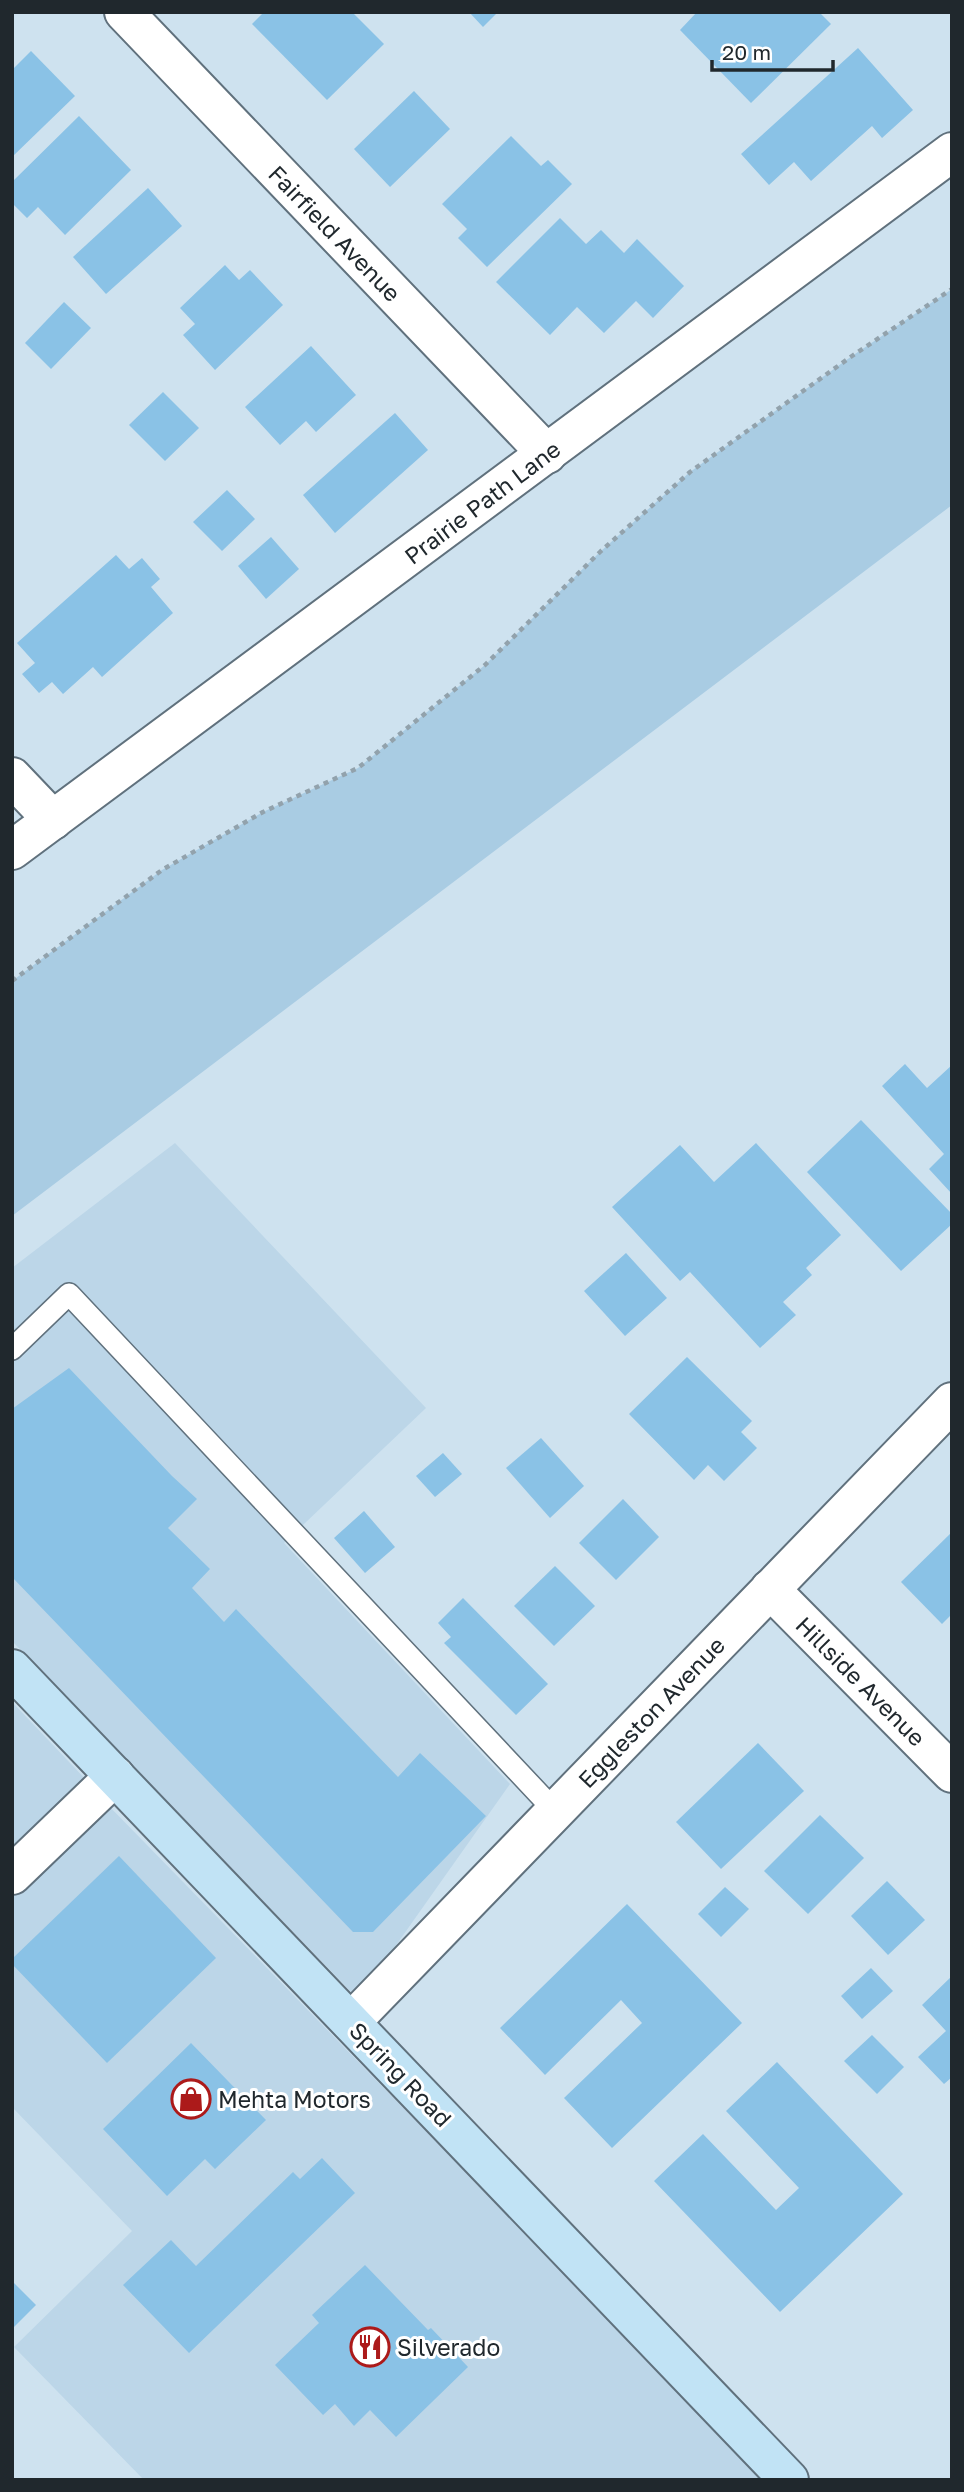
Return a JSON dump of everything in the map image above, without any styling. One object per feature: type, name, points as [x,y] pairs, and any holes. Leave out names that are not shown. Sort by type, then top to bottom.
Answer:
[{"type":"street","name":"Fairfield Avenue","points":[[124,12],[547,454]]},
{"type":"street","name":"Prairie Path Lane","points":[[12,850],[952,152]]},
{"type":"street","points":[[12,777],[53,820]]},
{"type":"street","name":"Eggleston Avenue","points":[[351,2022],[952,1402]]},
{"type":"street","name":"Hillside Avenue","points":[[770,1589],[952,1773]]},
{"type":"street","name":"Spring Road","points":[[12,1669],[789,2480]]},
{"type":"street","points":[[12,1875],[115,1776]]},
{"type":"lane","points":[[12,1349],[69,1294],[555,1811]]},
{"type":"path","points":[[12,981],[162,870],[263,813],[358,768],[485,666],[601,551],[690,472],[852,356],[952,289]]},
{"type":"shaded area","points":[[952,289],[952,505],[12,1216],[12,981],[162,870],[263,812],[358,768],[485,665],[601,551],[690,472],[852,356]]},
{"type":"shaded area","points":[[175,1143],[426,1408],[284,1543],[510,1784],[358,1999],[12,1641],[12,1268]]},
{"type":"shaded area","points":[[12,1702],[90,1784],[12,1858]]},
{"type":"shaded area","points":[[106,1803],[766,2480],[144,2480],[14,2347],[132,2231],[12,2107],[12,1894]]},
{"type":"building","points":[[264,12],[352,12],[384,44],[327,100],[252,24]]},
{"type":"building","points":[[469,12],[498,12],[483,27]]},
{"type":"building","points":[[697,12],[819,12],[831,24],[751,103],[680,30]]},
{"type":"building","points":[[858,48],[913,110],[882,138],[872,126],[811,181],[794,162],[769,185],[741,154]]},
{"type":"building","points":[[31,51],[75,96],[12,157],[12,70]]},
{"type":"building","points":[[414,91],[450,129],[390,187],[354,149]]},
{"type":"building","points":[[79,116],[131,170],[65,235],[38,207],[27,218],[12,203],[12,182]]},
{"type":"building","points":[[511,136],[541,166],[548,160],[572,184],[487,267],[458,238],[467,229],[442,204]]},
{"type":"building","points":[[148,188],[182,226],[106,294],[73,257]]},
{"type":"building","points":[[560,218],[586,244],[601,230],[624,253],[637,239],[684,286],[653,318],[636,301],[604,333],[577,307],[550,335],[496,282]]},
{"type":"building","points":[[225,265],[239,280],[250,270],[283,305],[215,370],[183,335],[195,324],[180,308]]},
{"type":"building","points":[[64,302],[91,328],[51,369],[25,343]]},
{"type":"building","points":[[311,346],[356,395],[316,432],[306,421],[280,445],[245,407]]},
{"type":"building","points":[[163,392],[199,428],[165,461],[129,425]]},
{"type":"building","points":[[395,413],[428,450],[335,533],[303,495]]},
{"type":"building","points":[[227,490],[255,519],[222,551],[193,522]]},
{"type":"building","points":[[271,537],[299,569],[266,599],[238,566]]},
{"type":"building","points":[[116,555],[129,569],[142,558],[160,579],[151,587],[173,613],[102,677],[93,667],[63,694],[52,682],[39,693],[22,674],[35,663],[17,643]]},
{"type":"building","points":[[905,1064],[927,1088],[952,1065],[952,1194],[929,1169],[944,1154],[882,1086]]},
{"type":"building","points":[[861,1120],[952,1214],[952,1224],[901,1271],[807,1172]]},
{"type":"building","points":[[756,1143],[841,1235],[806,1268],[812,1275],[783,1302],[796,1315],[760,1348],[690,1272],[680,1281],[612,1207],[680,1145],[714,1182]]},
{"type":"building","points":[[626,1253],[667,1298],[625,1336],[584,1291]]},
{"type":"building","points":[[687,1357],[752,1421],[741,1432],[757,1448],[724,1481],[708,1465],[694,1480],[629,1414]]},
{"type":"building","points":[[69,1368],[197,1499],[168,1528],[210,1569],[192,1588],[224,1622],[236,1609],[398,1777],[420,1753],[486,1816],[373,1932],[353,1932],[12,1577],[12,1409]]},
{"type":"building","points":[[541,1438],[584,1486],[550,1518],[506,1468]]},
{"type":"building","points":[[443,1453],[462,1474],[435,1497],[416,1476]]},
{"type":"building","points":[[623,1499],[659,1537],[616,1580],[579,1543]]},
{"type":"building","points":[[364,1511],[395,1547],[365,1573],[334,1538]]},
{"type":"building","points":[[952,1532],[952,1614],[942,1624],[901,1582]]},
{"type":"building","points":[[555,1566],[595,1606],[554,1646],[514,1606]]},
{"type":"building","points":[[463,1598],[548,1684],[516,1715],[444,1643],[451,1637],[438,1623]]},
{"type":"building","points":[[758,1743],[804,1791],[721,1869],[676,1822]]},
{"type":"building","points":[[820,1815],[864,1858],[808,1914],[764,1871]]},
{"type":"building","points":[[119,1856],[216,1958],[107,2063],[12,1964],[12,1959]]},
{"type":"building","points":[[887,1881],[925,1920],[888,1955],[851,1916]]},
{"type":"building","points":[[725,1887],[749,1909],[721,1937],[698,1914]]},
{"type":"building","points":[[627,1904],[742,2023],[612,2148],[564,2098],[642,2023],[621,2000],[545,2075],[500,2028]]},
{"type":"building","points":[[871,1968],[893,1991],[862,2019],[841,1996]]},
{"type":"building","points":[[952,1976],[952,2077],[944,2084],[918,2057],[946,2031],[922,2005]]},
{"type":"building","points":[[872,2035],[904,2067],[877,2094],[844,2061]]},
{"type":"building","points":[[191,2043],[266,2120],[215,2169],[205,2159],[167,2196],[103,2129]]},
{"type":"building","points":[[777,2062],[903,2194],[780,2312],[654,2181],[703,2134],[776,2210],[799,2188],[726,2111]]},
{"type":"building","points":[[322,2158],[355,2193],[189,2353],[123,2285],[171,2240],[196,2266],[293,2172],[300,2179]]},
{"type":"building","points":[[365,2265],[468,2367],[396,2437],[370,2410],[354,2426],[335,2404],[323,2415],[275,2365],[319,2323],[312,2315]]},
{"type":"building","points":[[12,2281],[36,2305],[12,2329]]},
{"type":"place","name":"Mehta Motors","points":[[191,2099]]},
{"type":"place","name":"Silverado","points":[[370,2347]]}]
